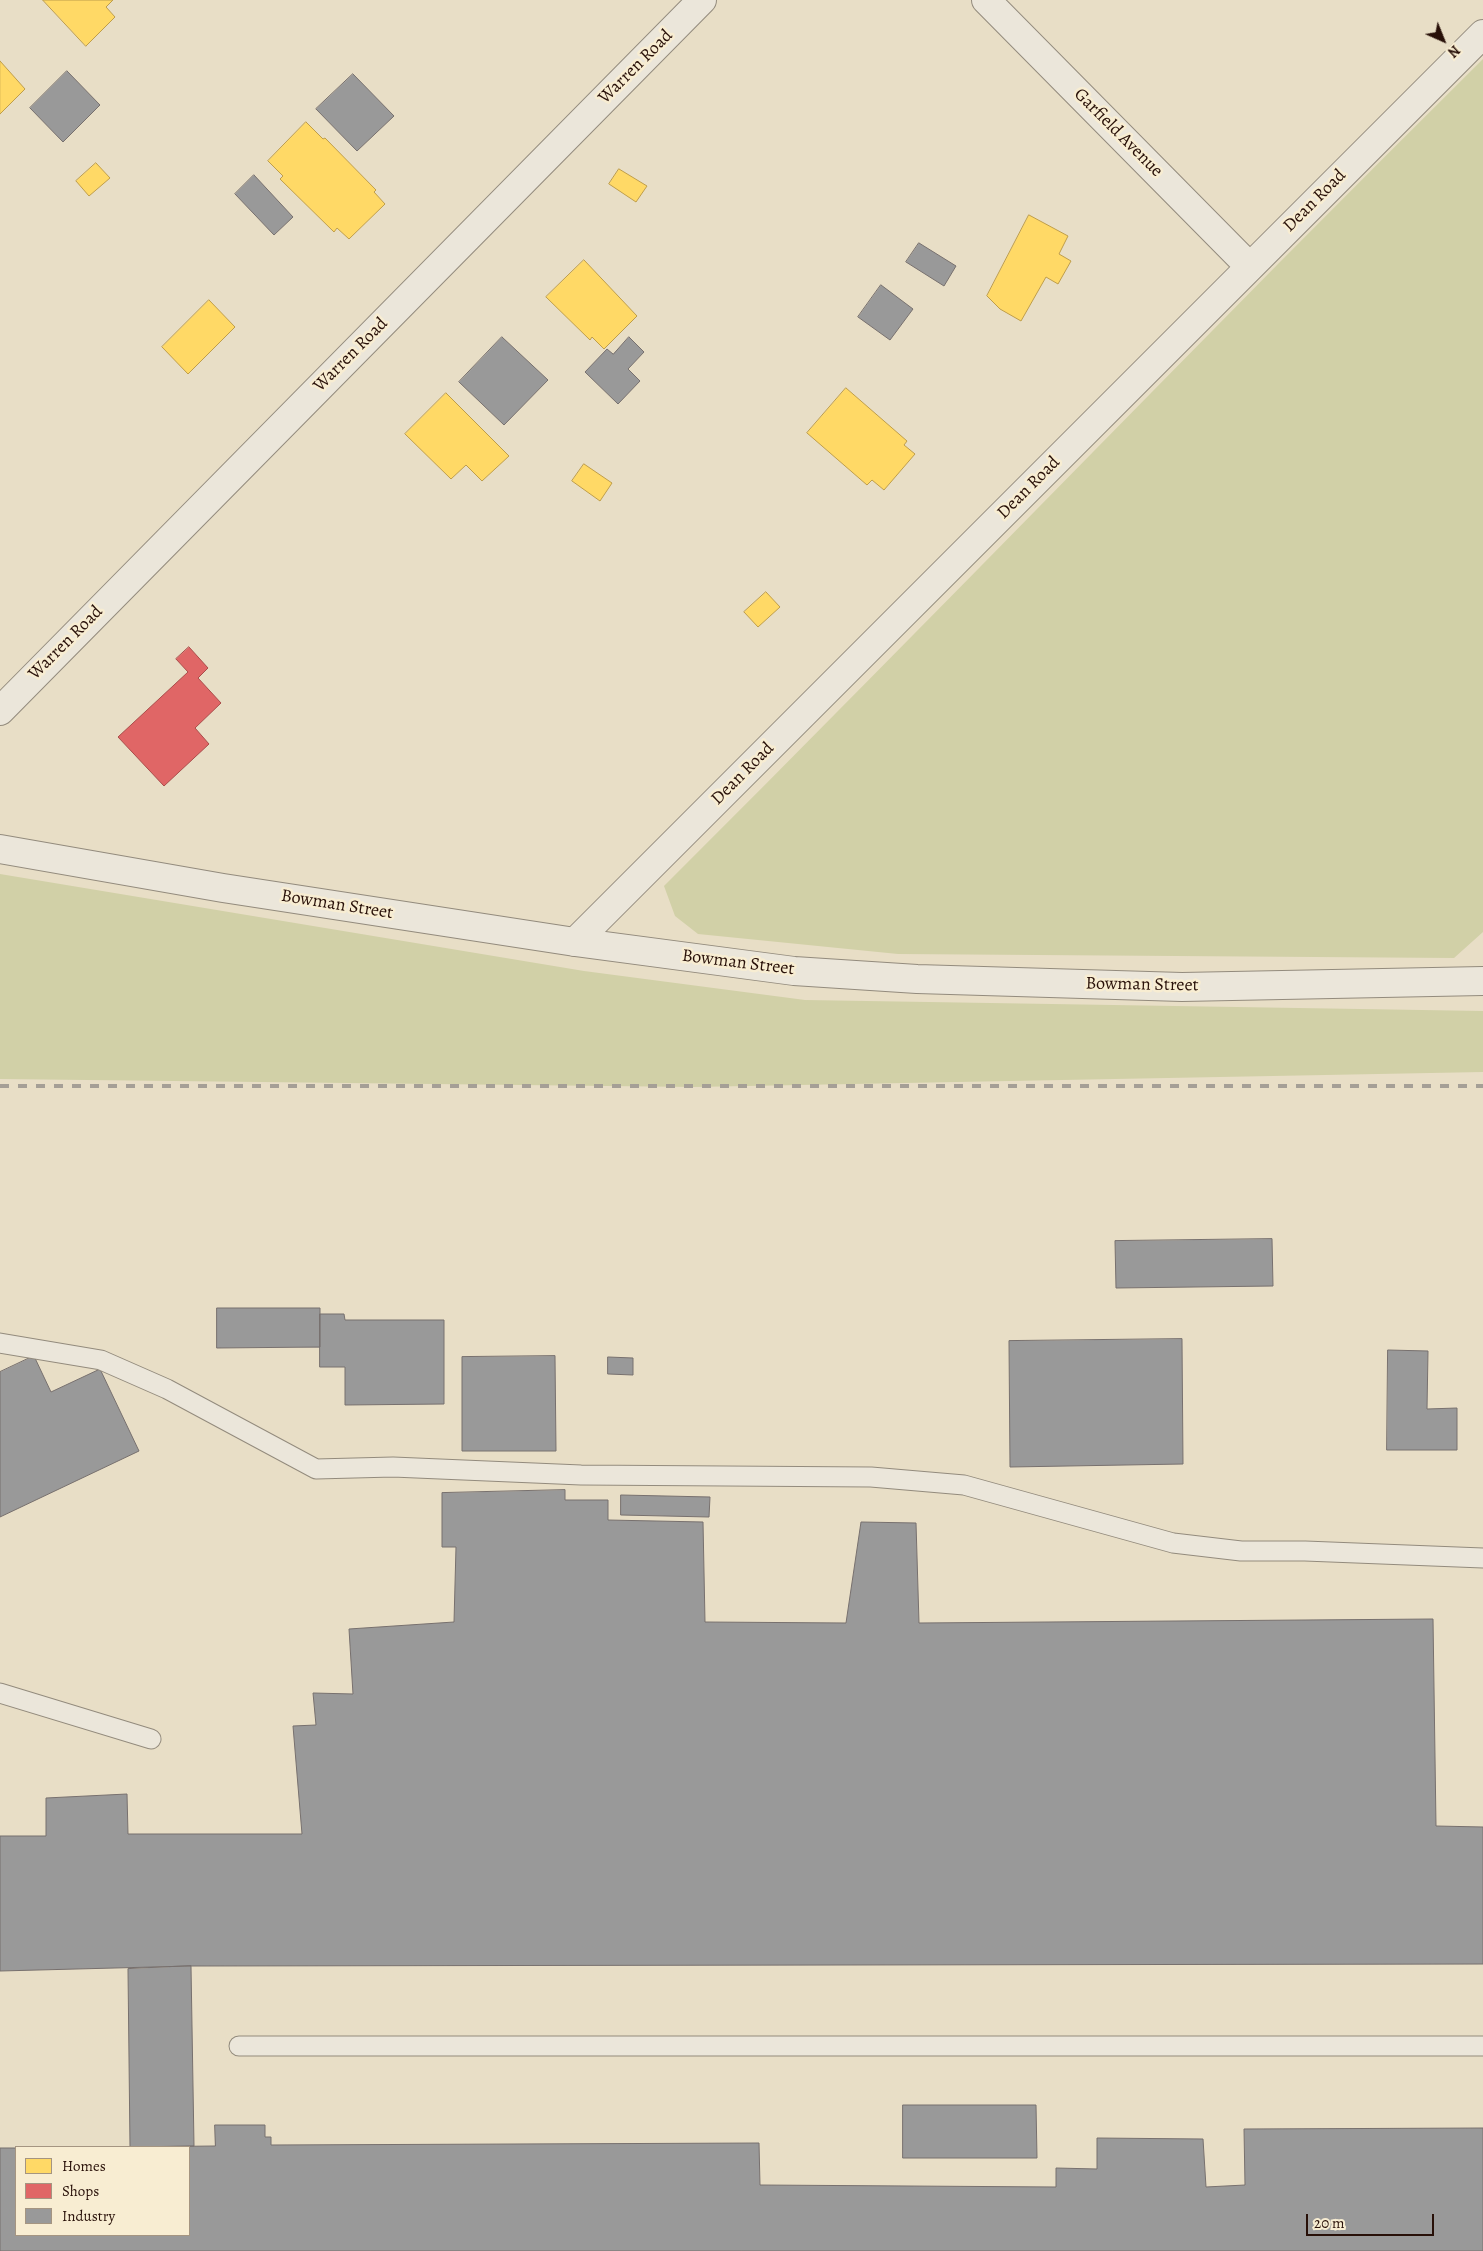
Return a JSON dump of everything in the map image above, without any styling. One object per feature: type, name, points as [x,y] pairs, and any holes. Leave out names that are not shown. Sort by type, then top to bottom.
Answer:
[{"type":"street","name":"Warren Road","points":[[0,711],[702,0]]},
{"type":"street","name":"Garfield Avenue","points":[[986,0],[1250,267]]},
{"type":"street","name":"Dean Road","points":[[575,942],[1483,34]]},
{"type":"street","name":"Bowman Street","points":[[0,849],[223,888],[575,942],[794,971],[917,979],[1182,987],[1481,980]]},
{"type":"lane","points":[[0,1343],[101,1360],[167,1388],[316,1469],[393,1467],[581,1475],[871,1478],[964,1485],[1173,1543],[1241,1551],[1305,1551],[1483,1558]]},
{"type":"lane","points":[[0,1693],[151,1739]]},
{"type":"lane","points":[[239,2046],[1483,2046]]},
{"type":"green space","points":[[1483,59],[1483,932],[1454,958],[898,954],[698,934],[675,916],[664,886]]},
{"type":"green space","points":[[0,874],[584,971],[805,1000],[1483,1011],[1483,1072],[694,1087],[0,1079]]},
{"type":"building: Homes","points":[[43,0],[113,0],[106,7],[115,17],[86,46]]},
{"type":"building: Homes","points":[[0,61],[25,89],[0,114]]},
{"type":"building: Homes","points":[[306,122],[323,139],[325,138],[376,190],[374,192],[385,204],[349,239],[337,228],[334,232],[280,179],[283,176],[268,161]]},
{"type":"building: Homes","points":[[96,163],[110,178],[89,196],[76,181]]},
{"type":"building: Homes","points":[[619,169],[647,186],[636,202],[609,184]]},
{"type":"building: Homes","points":[[1029,215],[1068,236],[1059,254],[1071,261],[1058,284],[1046,277],[1021,321],[1000,309],[987,296]]},
{"type":"building: Homes","points":[[584,260],[637,316],[604,349],[592,337],[590,340],[546,297]]},
{"type":"building: Homes","points":[[209,300],[235,327],[188,374],[162,347]]},
{"type":"building: Homes","points":[[846,388],[907,441],[904,445],[915,454],[884,490],[872,480],[867,485],[807,433]]},
{"type":"building: Homes","points":[[446,393],[509,456],[482,481],[466,465],[451,479],[405,434]]},
{"type":"building: Homes","points":[[584,464],[612,483],[600,501],[572,481]]},
{"type":"building: Homes","points":[[766,592],[780,607],[758,627],[744,612]]},
{"type":"building: Shops","points":[[189,647],[208,668],[198,678],[221,703],[195,728],[209,744],[164,786],[118,737],[188,672],[176,659]]},
{"type":"building: Industry","points":[[67,71],[100,105],[63,142],[30,108]]},
{"type":"building: Industry","points":[[353,74],[394,116],[357,151],[316,109]]},
{"type":"building: Industry","points":[[254,175],[293,217],[274,235],[235,194]]},
{"type":"building: Industry","points":[[919,243],[956,266],[944,286],[906,262]]},
{"type":"building: Industry","points":[[881,285],[913,309],[890,340],[858,317]]},
{"type":"building: Industry","points":[[502,337],[548,380],[504,425],[459,382]]},
{"type":"building: Industry","points":[[629,337],[644,352],[628,369],[640,381],[618,404],[585,372],[607,349],[613,354]]},
{"type":"building: Industry","points":[[1272,1239],[1273,1286],[1116,1288],[1115,1241]]},
{"type":"building: Industry","points":[[217,1308],[320,1308],[320,1347],[217,1348]]},
{"type":"building: Industry","points":[[320,1314],[344,1314],[345,1320],[444,1320],[444,1404],[345,1405],[345,1367],[320,1367]]},
{"type":"building: Industry","points":[[1182,1339],[1183,1464],[1010,1467],[1009,1341]]},
{"type":"building: Industry","points":[[1388,1350],[1428,1351],[1427,1409],[1457,1408],[1457,1450],[1387,1450]]},
{"type":"building: Industry","points":[[34,1356],[51,1392],[100,1369],[139,1451],[0,1517],[0,1372]]},
{"type":"building: Industry","points":[[555,1356],[556,1451],[462,1451],[462,1357]]},
{"type":"building: Industry","points":[[608,1357],[633,1358],[633,1375],[608,1374]]},
{"type":"building: Industry","points":[[565,1490],[565,1500],[608,1500],[608,1520],[703,1522],[705,1622],[846,1623],[861,1522],[916,1523],[919,1623],[1433,1619],[1436,1826],[1483,1827],[1483,1964],[191,1966],[0,1971],[0,1836],[46,1836],[46,1798],[127,1794],[128,1834],[302,1834],[293,1726],[316,1725],[313,1693],[353,1694],[349,1629],[454,1622],[456,1547],[442,1547],[442,1493]]},
{"type":"building: Industry","points":[[621,1495],[710,1497],[709,1517],[621,1515]]},
{"type":"building: Industry","points":[[191,1966],[194,2146],[130,2146],[128,1969]]},
{"type":"building: Industry","points":[[903,2105],[1036,2105],[1037,2158],[903,2158]]},
{"type":"building: Industry","points":[[215,2125],[265,2125],[265,2137],[271,2137],[271,2145],[759,2143],[760,2185],[1056,2187],[1056,2168],[1097,2169],[1097,2138],[1203,2139],[1206,2187],[1245,2185],[1244,2129],[1483,2128],[1483,2251],[0,2251],[0,2148],[15,2148],[15,2236],[190,2236],[190,2146],[215,2146]]},
{"type":"railway","points":[[0,1086],[1483,1086]]}]
